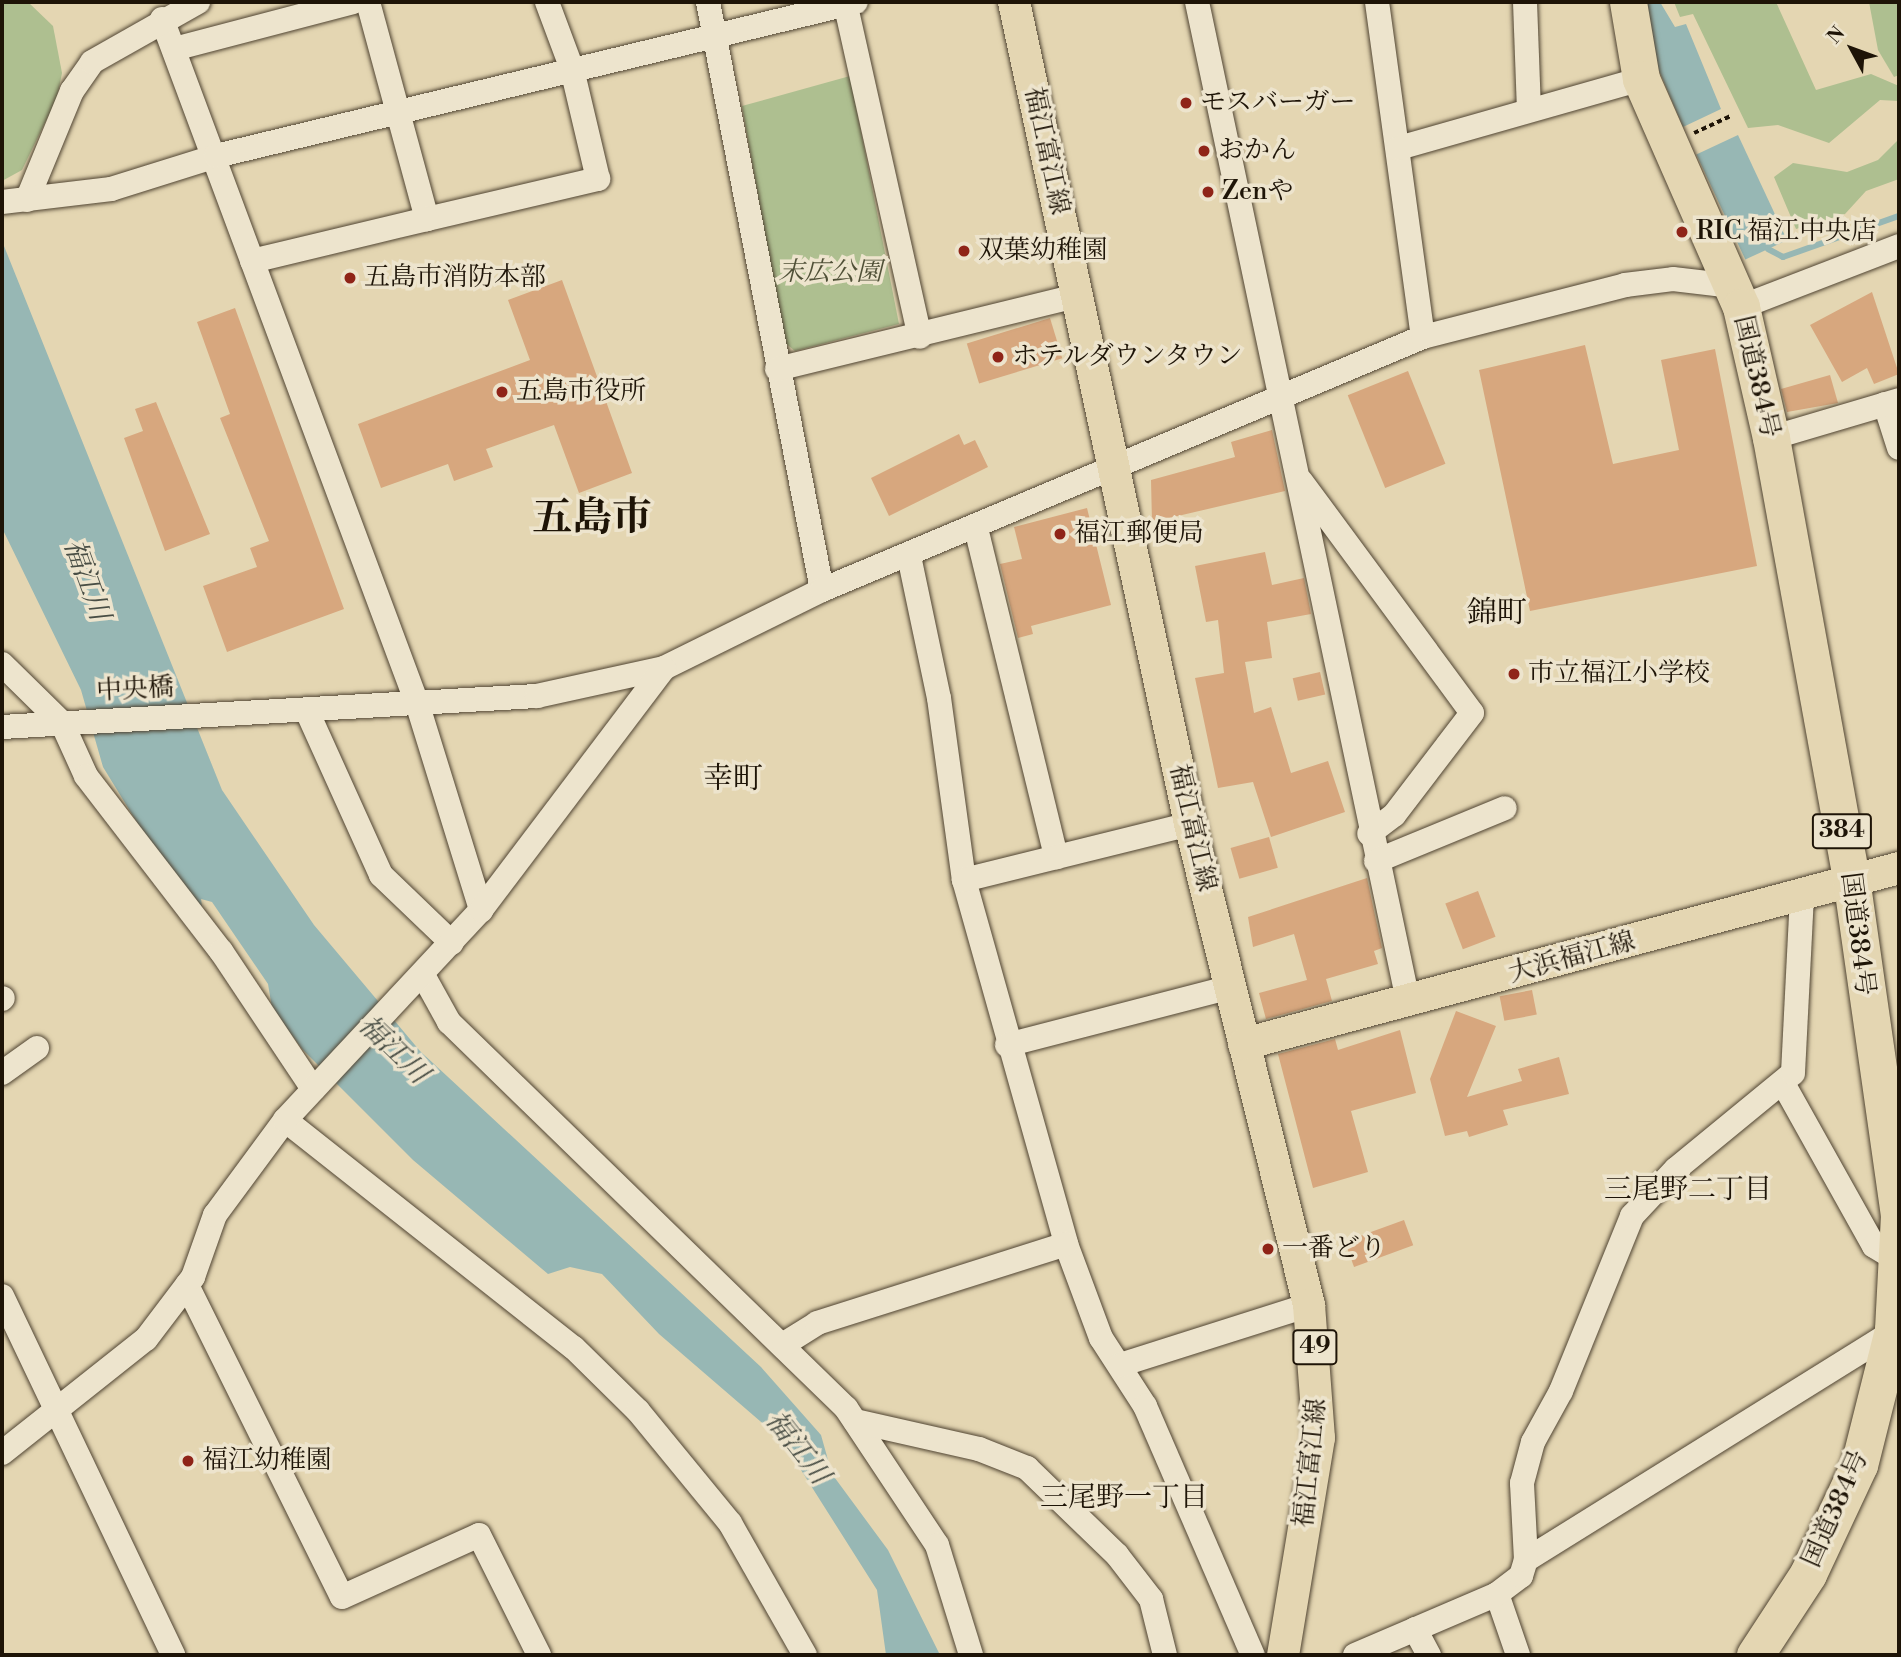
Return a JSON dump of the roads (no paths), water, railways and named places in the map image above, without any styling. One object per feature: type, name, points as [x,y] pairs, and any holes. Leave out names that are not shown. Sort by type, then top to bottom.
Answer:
[{"type":"highway","name":"国道384号","points":[[1628,2],[1641,79],[1737,296],[1771,438],[1890,1109],[1899,1215],[1896,1329],[1873,1420],[1839,1513],[1755,1655]]},
{"type":"main road","name":"福江富江線","points":[[1014,2],[1190,824],[1309,1305],[1319,1438],[1283,1655]]},
{"type":"main road","name":"大浜福江線","points":[[1244,1044],[1852,885],[1899,868]]},
{"type":"street","points":[[27,200],[72,91],[92,62],[162,19],[198,2]]},
{"type":"street","points":[[174,49],[353,2]]},
{"type":"street","points":[[368,2],[427,219]]},
{"type":"street","points":[[252,261],[598,179],[572,69],[547,2]]},
{"type":"street","points":[[708,2],[777,369],[822,590]]},
{"type":"street","points":[[1197,2],[1369,834],[1408,1001]]},
{"type":"street","points":[[1377,2],[1423,337]]},
{"type":"street","points":[[1525,2],[1530,109]]},
{"type":"street","points":[[2,202],[111,189],[216,156],[849,3],[920,337]]},
{"type":"street","points":[[162,19],[216,156],[252,261],[418,706],[481,909]]},
{"type":"street","points":[[1399,149],[1641,79]]},
{"type":"street","points":[[2,1453],[59,1413],[146,1339],[187,1285],[215,1215],[285,1120],[417,982],[481,909],[664,668],[822,590],[976,528],[1280,394],[1423,337],[1625,285],[1673,279],[1737,296],[1899,246]]},
{"type":"street","points":[[777,369],[920,337],[1076,296]]},
{"type":"street","points":[[1771,438],[1892,402],[1899,447]]},
{"type":"street","points":[[1296,475],[1472,713],[1394,815],[1369,834]]},
{"type":"street","points":[[976,528],[1056,857]]},
{"type":"street","points":[[909,556],[939,698],[964,880],[1007,1045],[1066,1244],[1101,1338],[1145,1406],[1253,1655]]},
{"type":"street","points":[[2,664],[62,723],[86,776],[221,951],[313,1089]]},
{"type":"street","name":"中央橋","points":[[2,727],[418,706],[537,696],[664,668]]},
{"type":"street","points":[[307,711],[380,875],[452,943]]},
{"type":"street","points":[[1376,861],[1505,808]]},
{"type":"street","points":[[964,880],[1190,824]]},
{"type":"street","points":[[1355,1655],[1497,1594],[1521,1576],[1526,1560],[1522,1483],[1534,1442],[1561,1391],[1632,1216],[1676,1169],[1784,1085],[1798,1052],[1802,897]]},
{"type":"street","points":[[417,982],[449,1022],[784,1344],[856,1421],[937,1545],[971,1655]]},
{"type":"street","points":[[1007,1045],[1231,987]]},
{"type":"street","points":[[2,1073],[37,1048]]},
{"type":"street","points":[[1784,1085],[1874,1246],[1897,1261]]},
{"type":"street","points":[[285,1120],[574,1348],[638,1411],[730,1523],[805,1655]]},
{"type":"street","points":[[784,1344],[817,1324],[1066,1244]]},
{"type":"street","points":[[187,1285],[342,1597],[480,1535],[539,1655]]},
{"type":"street","points":[[2,1296],[173,1655]]},
{"type":"street","points":[[1120,1365],[1309,1305]]},
{"type":"street","points":[[1526,1560],[1896,1329]]},
{"type":"street","points":[[856,1421],[979,1449],[1027,1468],[1117,1555],[1151,1599],[1165,1655]]},
{"type":"street","points":[[1497,1594],[1518,1655]]},
{"type":"street","points":[[1415,1629],[1429,1655]]},
{"type":"water","points":[[1645,2],[1660,2],[1675,27],[1686,24],[1721,109],[1683,127],[1649,47]]},
{"type":"water","points":[[1738,135],[1787,240],[1745,260],[1696,154]]},
{"type":"water","name":"福江川","points":[[2,241],[222,790],[314,925],[420,1051],[761,1367],[821,1435],[832,1474],[888,1550],[940,1655],[886,1655],[877,1590],[782,1440],[659,1334],[602,1274],[570,1267],[548,1274],[413,1160],[302,1049],[272,1008],[268,984],[212,902],[201,899],[203,914],[163,865],[103,767],[81,690],[2,528]]},
{"type":"waterway","points":[[1768,249],[1783,257],[1899,216]]},
{"type":"place","name":"モスバーガー","points":[[1186,103]]},
{"type":"place","name":"おかん","points":[[1204,151]]},
{"type":"place","name":"Zenや","points":[[1208,192]]},
{"type":"place","name":"RIC 福江中央店","points":[[1682,232]]},
{"type":"place","name":"双葉幼稚園","points":[[964,251]]},
{"type":"place","name":"五島市消防本部","points":[[350,278]]},
{"type":"place","name":"ホテルダウンタウン","points":[[998,357]]},
{"type":"place","name":"五島市役所","points":[[502,392]]},
{"type":"place","name":"福江郵便局","points":[[1060,534]]},
{"type":"place","name":"市立福江小学校","points":[[1514,674]]},
{"type":"place","name":"一番どり","points":[[1268,1249]]},
{"type":"place","name":"福江幼稚園","points":[[188,1461]]},
{"type":"district","name":"五島市","points":[[592,518]]},
{"type":"district","name":"錦町","points":[[1497,613]]},
{"type":"district","name":"幸町","points":[[733,779]]},
{"type":"district","name":"三尾野二丁目","points":[[1688,1190]]},
{"type":"district","name":"三尾野一丁目","points":[[1124,1498]]},
{"type":"park label","name":"末広公園","points":[[830,273]]}]
